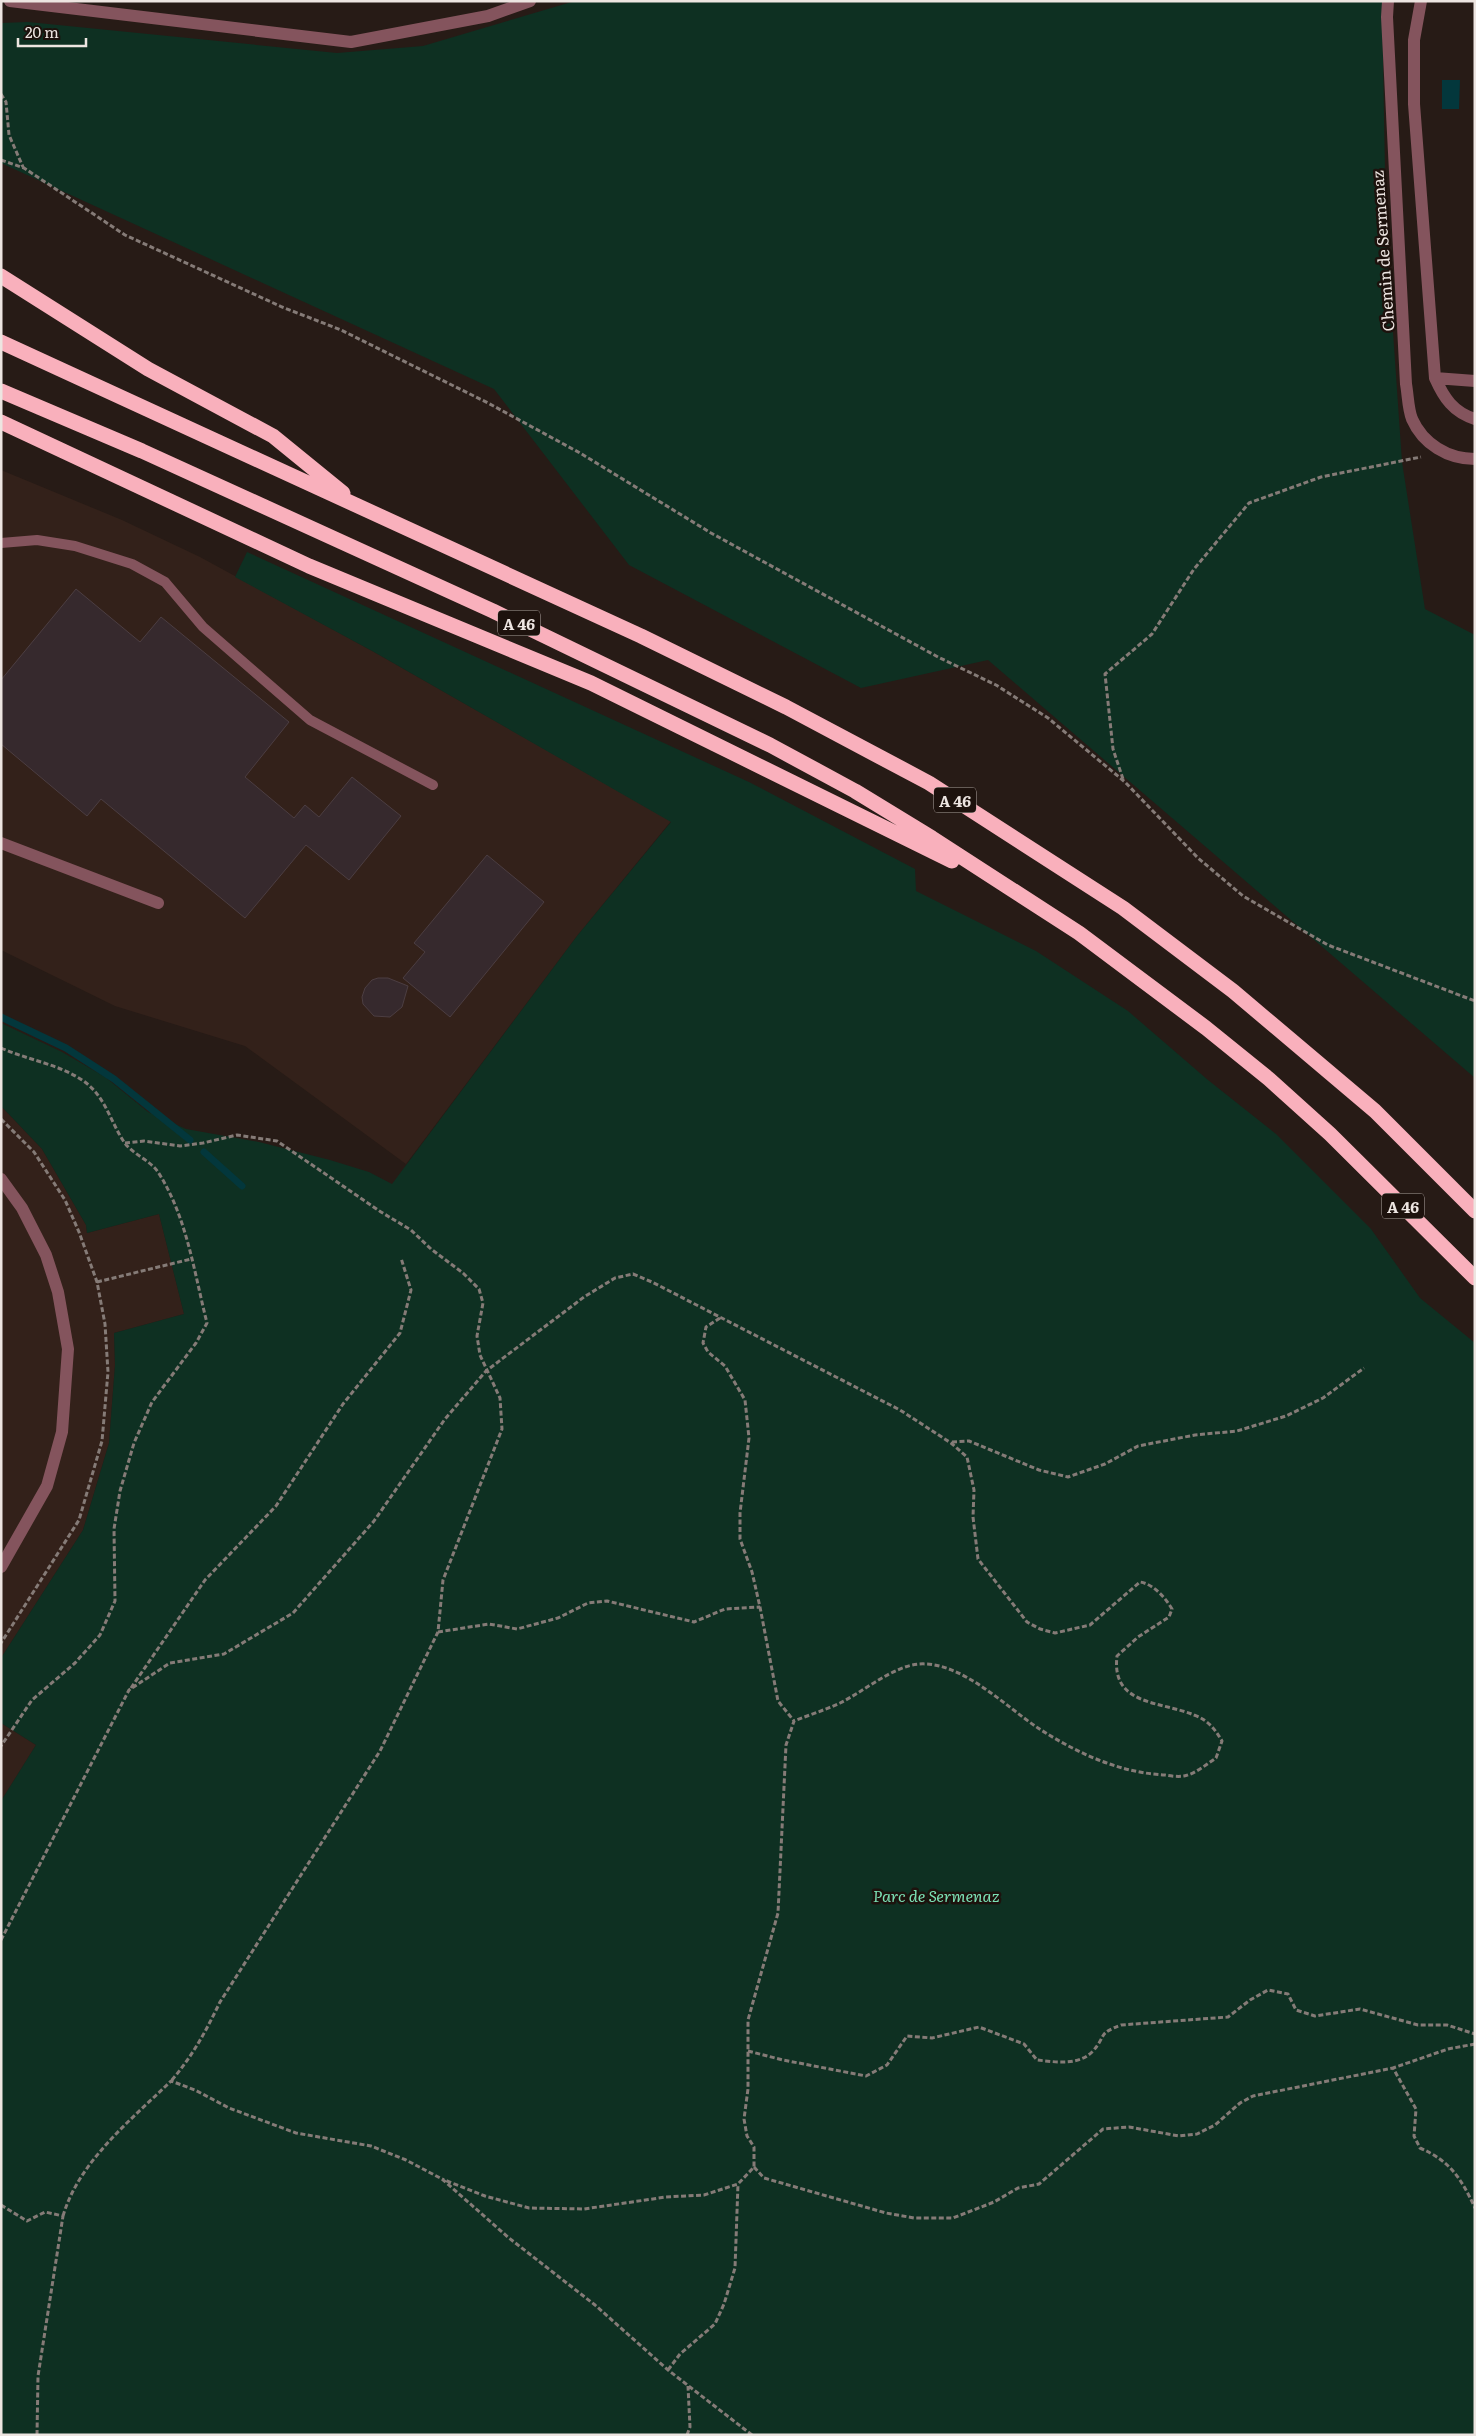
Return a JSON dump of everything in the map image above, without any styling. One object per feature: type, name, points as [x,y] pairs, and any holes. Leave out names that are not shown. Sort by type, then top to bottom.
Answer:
[{"type":"highway","points":[[1,276],[148,370],[273,436],[360,506]]},
{"type":"highway","name":"A 46","points":[[1,342],[650,640],[786,707],[929,783],[1123,908],[1233,991],[1375,1111],[1475,1211]]},
{"type":"highway","name":"A 46","points":[[1,391],[142,452],[493,611],[762,741],[864,796],[1016,892],[1115,959],[1206,1028],[1270,1079],[1337,1141],[1475,1278]]},
{"type":"highway","points":[[1,422],[309,566],[591,683],[1016,892]]},
{"type":"street","points":[[10,1],[351,42],[488,16],[530,1]]},
{"type":"street","name":"Chemin de Sermenaz","points":[[1388,1],[1387,17],[1394,180],[1406,384],[1412,417],[1419,431],[1436,448],[1447,455],[1475,459]]},
{"type":"street","points":[[1421,1],[1414,40],[1414,104],[1435,378],[1443,397],[1456,410],[1475,419]]},
{"type":"street","points":[[1435,378],[1475,380]]},
{"type":"street","points":[[1,843],[158,903]]},
{"type":"street","points":[[1,1179],[22,1208],[46,1255],[58,1292],[68,1349],[62,1432],[47,1486],[1,1567]]},
{"type":"lane","points":[[1,543],[37,540],[75,546],[132,564],[165,582],[203,627],[310,720],[433,785]]},
{"type":"path","points":[[1,94],[6,102],[10,134],[24,168]]},
{"type":"path","points":[[1,160],[24,168],[125,235],[282,307],[341,330],[488,403],[580,453],[711,533],[938,657],[996,685],[1048,718],[1125,782],[1198,858],[1243,896],[1328,945],[1475,1001]]},
{"type":"path","points":[[1125,782],[1113,749],[1105,674],[1152,634],[1194,568],[1249,503],[1321,477],[1428,456],[1436,448]]},
{"type":"path","points":[[1,1048],[21,1057],[65,1069],[84,1081],[108,1108],[125,1143],[157,1170],[178,1208],[207,1323],[196,1343],[152,1402],[134,1443],[120,1491],[114,1529],[115,1600],[100,1635],[75,1663],[32,1700],[1,1746]]},
{"type":"path","points":[[36,2435],[38,2376],[63,2216],[68,2198],[87,2168],[123,2127],[186,2064],[205,2036],[220,2002],[380,1751],[438,1632],[442,1580],[502,1429],[500,1398],[480,1355],[477,1336],[483,1303],[479,1290],[463,1273],[431,1249],[410,1230],[277,1141],[237,1135],[180,1146],[144,1141],[125,1143]]},
{"type":"path","points":[[1,1940],[129,1690],[204,1580],[276,1506],[342,1404],[400,1333],[411,1290],[401,1258]]},
{"type":"path","points":[[97,1282],[191,1259]]},
{"type":"path","points":[[129,1690],[170,1663],[224,1654],[293,1613],[374,1521],[445,1419],[486,1371],[584,1297],[615,1278],[633,1274],[850,1383],[951,1442],[967,1457],[974,1490],[973,1517],[978,1559],[1027,1622],[1040,1629],[1055,1633],[1090,1624],[1140,1582],[1149,1584],[1172,1609],[1169,1617],[1138,1637],[1117,1656],[1115,1671],[1124,1689],[1138,1698],[1195,1715],[1213,1726],[1222,1741],[1216,1758],[1184,1776],[1153,1774],[1123,1769],[1077,1750],[1038,1728],[994,1696],[950,1670],[918,1664],[896,1672],[841,1702],[794,1721],[786,1745],[778,1913],[748,2020],[748,2089],[744,2119],[747,2136],[754,2147],[754,2167],[764,2178],[886,2213],[914,2218],[953,2218],[994,2202],[1018,2188],[1039,2184],[1103,2128],[1129,2127],[1180,2136],[1196,2134],[1215,2125],[1240,2103],[1253,2096],[1394,2068],[1448,2049],[1475,2044]]},
{"type":"path","points":[[720,1318],[706,1328],[703,1343],[708,1352],[725,1366],[745,1400],[748,1438],[740,1513],[740,1539],[752,1572],[778,1701],[794,1721]]},
{"type":"path","points":[[951,1442],[969,1441],[1039,1470],[1068,1477],[1105,1464],[1138,1446],[1195,1435],[1237,1431],[1286,1416],[1323,1398],[1364,1368]]},
{"type":"path","points":[[438,1632],[489,1624],[517,1629],[558,1618],[588,1603],[607,1601],[694,1622],[725,1609],[760,1607]]},
{"type":"path","points":[[748,2050],[783,2060],[866,2076],[886,2065],[907,2036],[932,2038],[979,2027],[1024,2044],[1037,2060],[1062,2063],[1080,2060],[1093,2051],[1105,2032],[1121,2025],[1228,2017],[1250,2000],[1268,1990],[1288,1994],[1296,2010],[1315,2016],[1360,2009],[1418,2025],[1447,2025],[1475,2034]]},
{"type":"path","points":[[1394,2068],[1416,2109],[1414,2136],[1420,2148],[1438,2156],[1454,2170],[1475,2208]]},
{"type":"path","points":[[171,2081],[196,2090],[229,2108],[296,2133],[372,2146],[406,2160],[442,2179],[485,2196],[529,2208],[575,2209],[666,2197],[704,2195],[738,2184],[754,2167]]},
{"type":"path","points":[[442,2179],[509,2238],[595,2305],[668,2370],[752,2435]]},
{"type":"path","points":[[668,2370],[680,2354],[714,2324],[724,2304],[735,2268],[738,2184]]},
{"type":"path","points":[[1,2205],[27,2221],[45,2212],[63,2216]]},
{"type":"path","points":[[687,2435],[690,2427],[688,2386]]},
{"type":"shaded area","points":[[1,470],[122,520],[200,557],[374,652],[671,821],[577,936],[406,1164],[245,1046],[115,1006],[1,950]]},
{"type":"shaded area","points":[[1,1106],[42,1149],[86,1225],[87,1233],[159,1214],[184,1314],[114,1333],[115,1365],[109,1443],[83,1530],[1,1658]]},
{"type":"shaded area","points":[[1,1723],[36,1745],[1,1801]]},
{"type":"green space","points":[[575,1],[1382,1],[1386,231],[1402,462],[1425,609],[1475,635],[1475,1078],[988,660],[861,688],[629,565],[494,389],[1,163],[1,23],[28,22],[337,53],[423,46]]},
{"type":"green space","name":"Parc de Sermenaz","points":[[247,552],[749,782],[915,869],[916,891],[1036,951],[1128,1011],[1208,1080],[1276,1134],[1371,1229],[1420,1298],[1475,1343],[1475,2435],[1,2435],[1,1801],[36,1745],[1,1723],[1,1658],[83,1530],[109,1443],[115,1365],[114,1333],[184,1314],[159,1214],[87,1233],[86,1225],[42,1149],[1,1106],[1,1023],[62,1052],[105,1077],[148,1112],[186,1129],[259,1142],[330,1160],[369,1172],[392,1184],[577,936],[671,822],[374,652],[235,577]]},
{"type":"water","points":[[1442,80],[1460,80],[1459,109],[1442,109]]},
{"type":"building","points":[[76,589],[140,642],[161,617],[289,722],[245,777],[294,818],[305,805],[319,817],[352,777],[401,816],[349,880],[306,845],[245,918],[101,799],[87,816],[1,744],[1,680]]},
{"type":"building","points":[[487,855],[544,902],[450,1017],[403,978],[425,952],[414,943]]},
{"type":"building","points":[[388,978],[408,986],[402,1007],[390,1017],[374,1016],[363,1004],[362,997],[365,988],[372,980]]},
{"type":"waterway","points":[[1,1017],[66,1048],[114,1079],[190,1140]]},
{"type":"waterway","points":[[204,1152],[242,1186]]}]
